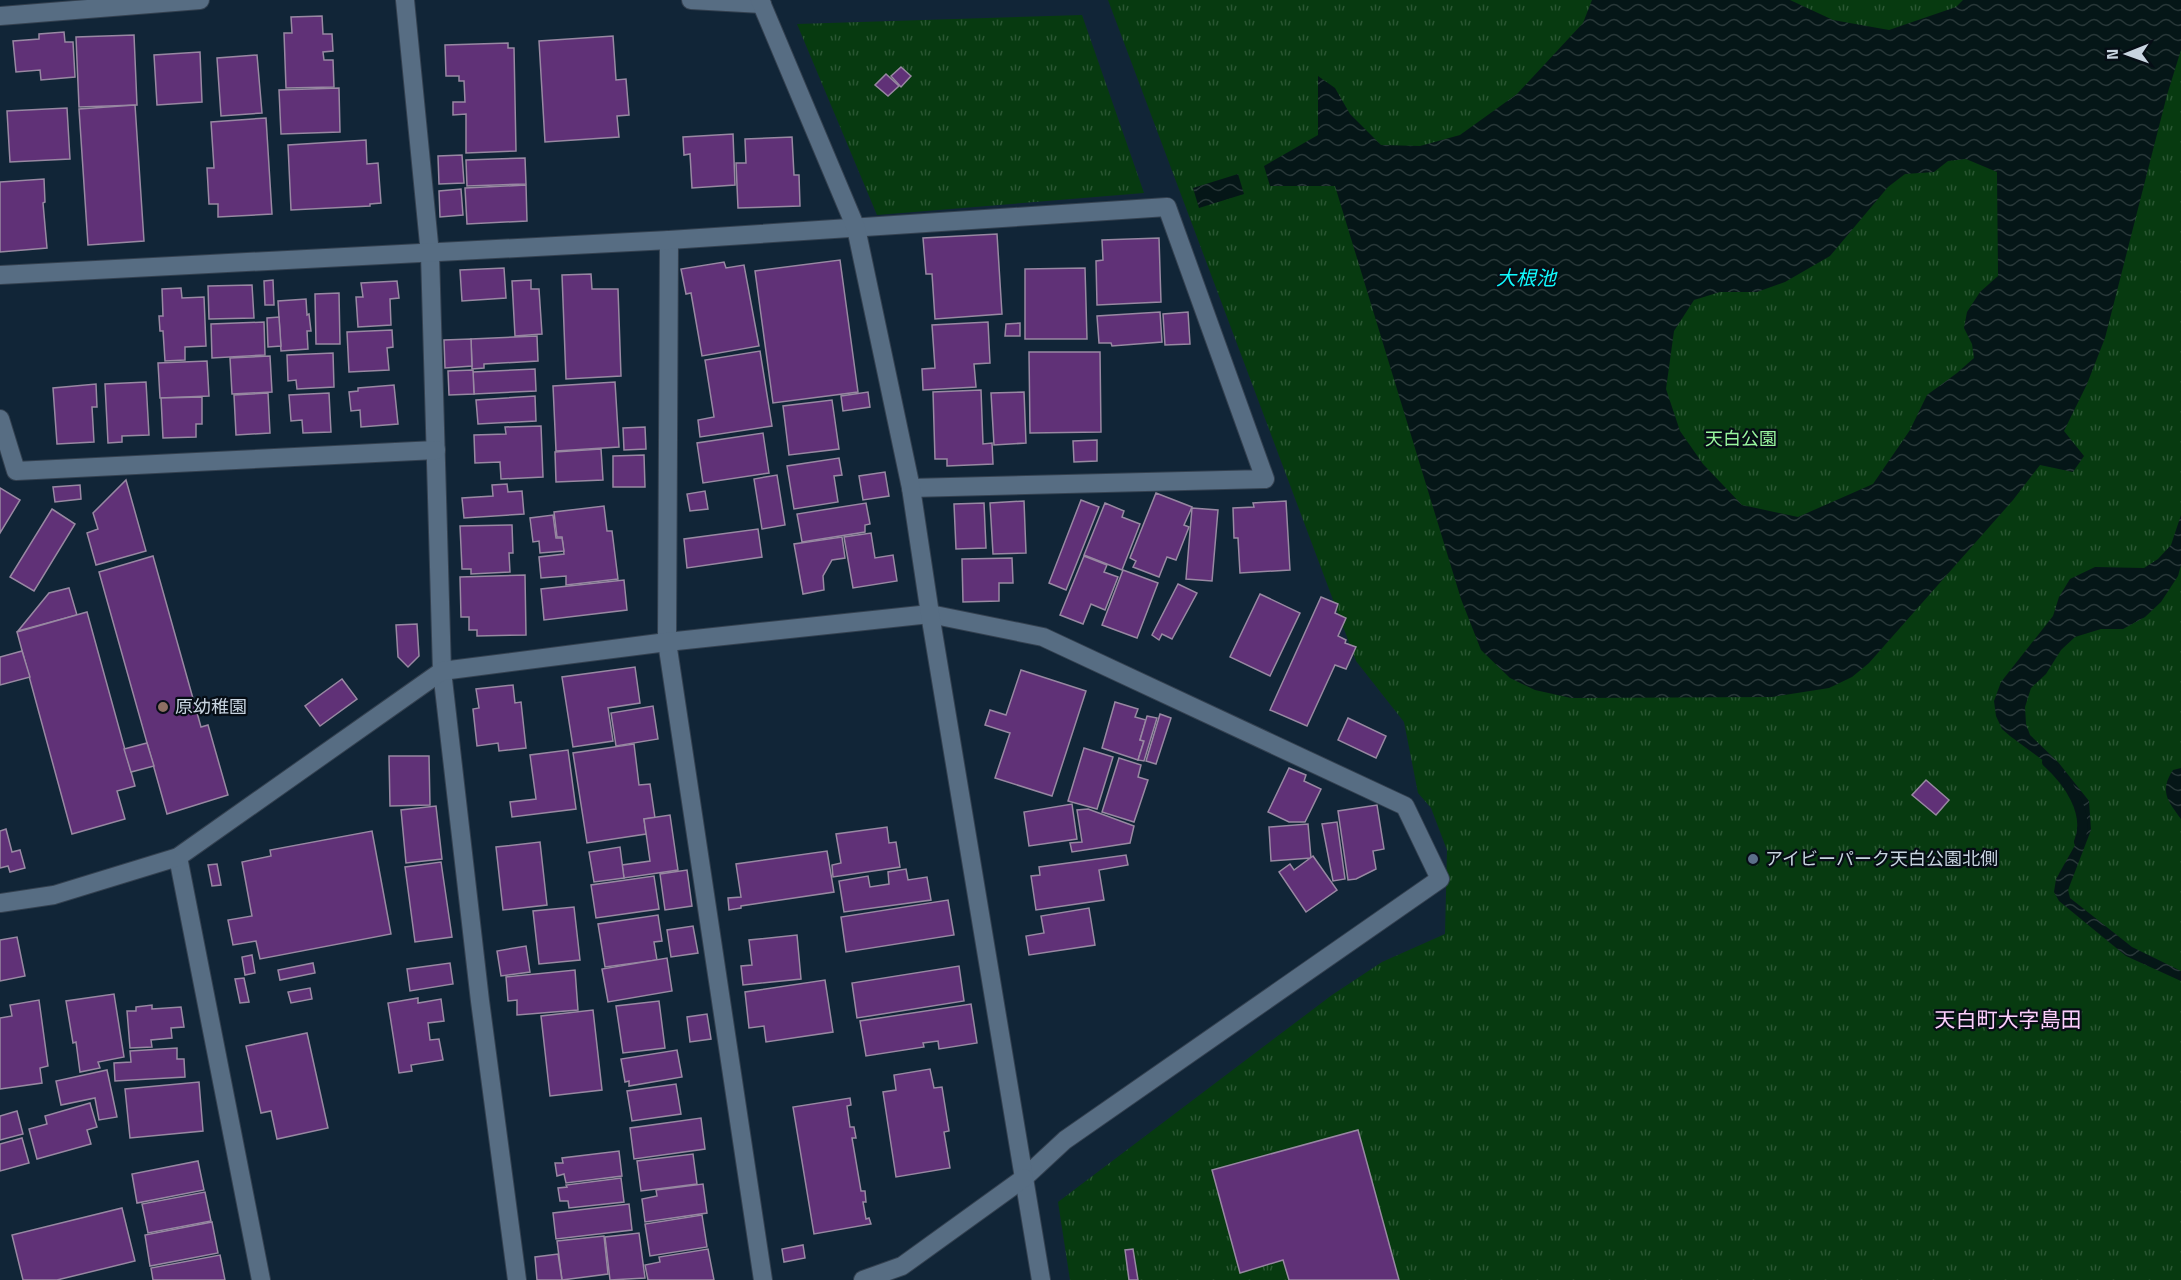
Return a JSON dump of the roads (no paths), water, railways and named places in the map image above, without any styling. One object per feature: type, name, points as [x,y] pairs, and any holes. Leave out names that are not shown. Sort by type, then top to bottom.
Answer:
[{"type":"street","points":[[0,16],[200,0]]},
{"type":"street","points":[[405,0],[430,254],[442,671],[480,1001],[517,1280]]},
{"type":"street","points":[[691,0],[761,2],[856,228],[911,488],[1041,1280]]},
{"type":"street","points":[[0,275],[430,254],[1167,207],[1265,479],[911,488]]},
{"type":"street","points":[[669,240],[667,642],[763,1280]]},
{"type":"street","points":[[0,419],[16,471],[436,450]]},
{"type":"street","points":[[0,903],[54,895],[178,857],[442,671],[667,642],[930,614],[1043,637],[1405,806],[1440,879],[1065,1140],[1024,1179],[902,1266],[863,1280]]},
{"type":"street","points":[[178,857],[261,1280]]},
{"type":"water","name":"大根池","points":[[1592,0],[1790,0],[1833,20],[1889,30],[1956,7],[1963,0],[2181,0],[2181,50],[2167,95],[2105,338],[2087,384],[2064,431],[2084,456],[2073,472],[2040,465],[2013,500],[1869,663],[1852,677],[1829,688],[1772,697],[1571,698],[1535,690],[1510,678],[1481,650],[1461,599],[1335,186],[1270,186],[1264,166],[1318,135],[1318,76],[1335,88],[1350,114],[1381,145],[1420,146],[1460,135],[1517,94],[1583,23]],"holes":[[[1966,159],[1997,172],[1998,276],[1980,292],[1967,312],[1964,328],[1972,344],[1974,358],[1927,395],[1910,430],[1873,484],[1798,517],[1742,505],[1703,464],[1680,431],[1666,389],[1674,331],[1694,300],[1720,292],[1757,292],[1785,282],[1830,256],[1888,187],[1905,174],[1934,172],[1948,161]]]},
{"type":"water","points":[[1238,174],[1244,194],[1199,208],[1193,188]]},
{"type":"water","points":[[2181,515],[2181,565],[2178,576],[2161,602],[2145,617],[2123,629],[2101,629],[2075,637],[2061,650],[2046,674],[2031,688],[2025,707],[2026,724],[2030,735],[2058,762],[2089,801],[2091,830],[2068,890],[2070,898],[2132,947],[2181,971],[2181,981],[2126,956],[2059,901],[2054,892],[2056,879],[2083,831],[2079,801],[2056,770],[2002,729],[1996,716],[1994,701],[2001,682],[2053,616],[2059,597],[2070,579],[2095,567],[2144,568],[2158,559],[2171,545]]},
{"type":"water","points":[[2181,768],[2181,819],[2169,801],[2166,790],[2173,770]]},
{"type":"waterway","points":[[2047,762],[2063,778],[2080,809],[2082,831],[2079,842]]},
{"type":"place","name":"原幼稚園","points":[[163,707]]},
{"type":"place","name":"アイビーパーク天白公園北側","points":[[1753,859]]},
{"type":"district","name":"天白町大字島田","points":[[2008,1020]]},
{"type":"park label","name":"天白公園","points":[[1741,439]]}]
